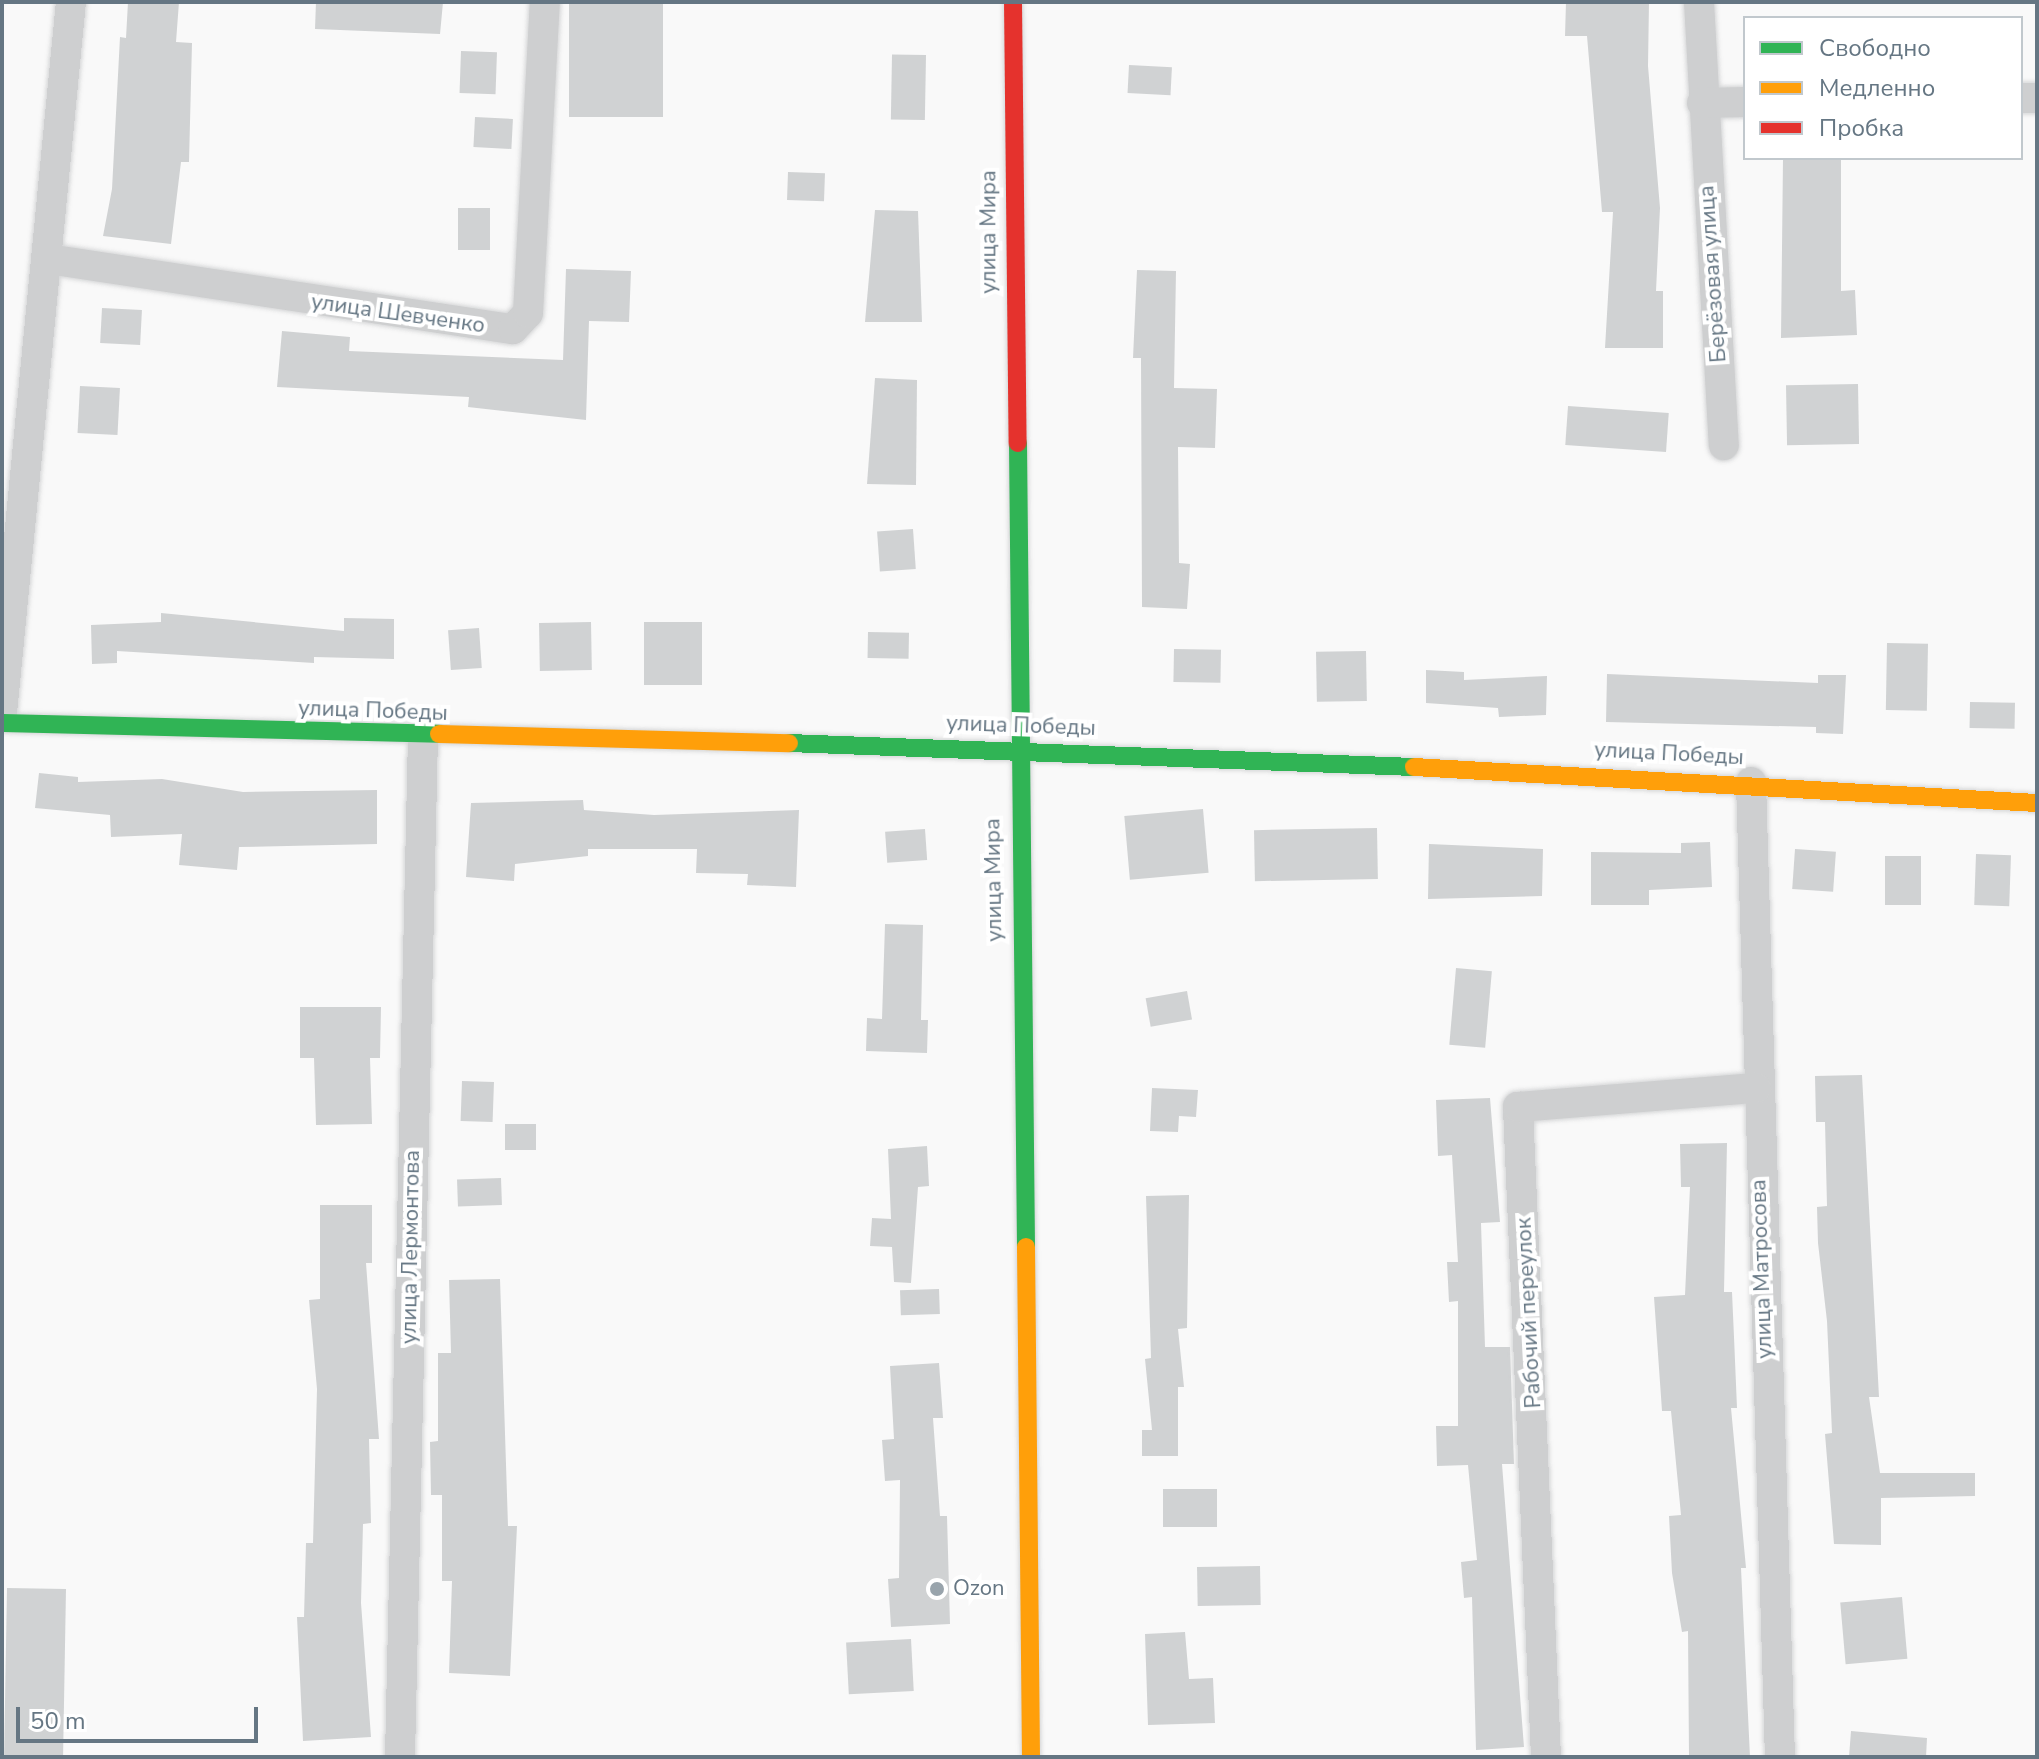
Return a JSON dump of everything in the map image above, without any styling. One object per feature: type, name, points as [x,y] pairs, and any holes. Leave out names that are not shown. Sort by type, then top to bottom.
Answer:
[{"type":"street","points":[[2,713],[71,2]]},
{"type":"street","name":"улица Шевченко","points":[[48,259],[513,329],[528,313],[545,2]]},
{"type":"street","name":"улица Мира","points":[[1013,2],[1016,749],[1031,1757]]},
{"type":"street","name":"Берёзовая улица","points":[[1699,2],[1702,103],[1724,445]]},
{"type":"street","points":[[1702,103],[1743,102]]},
{"type":"street","name":"улица Победы","points":[[2,723],[423,737],[1016,749],[1751,782],[2037,803]]},
{"type":"street","name":"улица Лермонтова","points":[[400,1757],[423,737]]},
{"type":"street","name":"улица Матросова","points":[[1751,782],[1756,1088],[1780,1757]]},
{"type":"street","name":"Рабочий переулок","points":[[1546,1757],[1518,1107],[1756,1088]]},
{"type":"building","points":[[128,2],[179,2],[176,42],[192,43],[189,162],[181,162],[171,244],[103,236],[112,189],[120,37],[126,38]]},
{"type":"building","points":[[316,2],[443,2],[440,34],[315,29]]},
{"type":"building","points":[[569,2],[663,2],[663,117],[569,117]]},
{"type":"building","points":[[1566,2],[1649,2],[1648,66],[1660,208],[1656,291],[1663,291],[1663,348],[1605,348],[1613,212],[1602,212],[1587,36],[1565,36]]},
{"type":"building","points":[[461,51],[497,52],[496,94],[460,93]]},
{"type":"building","points":[[892,54],[926,55],[925,120],[891,119]]},
{"type":"building","points":[[1129,65],[1172,67],[1170,95],[1128,93]]},
{"type":"building","points":[[475,117],[513,119],[511,149],[473,147]]},
{"type":"building","points":[[1783,160],[1841,160],[1841,291],[1855,290],[1857,335],[1781,338]]},
{"type":"building","points":[[788,172],[825,173],[824,201],[787,200]]},
{"type":"building","points":[[458,208],[490,208],[490,250],[458,250]]},
{"type":"building","points":[[875,210],[918,211],[922,322],[865,322]]},
{"type":"building","points":[[566,269],[631,271],[629,322],[589,321],[586,420],[468,407],[469,397],[277,387],[282,331],[350,337],[349,351],[563,360]]},
{"type":"building","points":[[1137,270],[1176,271],[1174,388],[1217,389],[1215,448],[1178,447],[1179,563],[1190,564],[1187,609],[1142,607],[1141,358],[1133,358]]},
{"type":"building","points":[[102,308],[142,310],[140,345],[100,343]]},
{"type":"building","points":[[875,378],[917,380],[916,485],[867,484]]},
{"type":"building","points":[[1858,384],[1859,444],[1787,445],[1786,385]]},
{"type":"building","points":[[80,386],[120,388],[117,435],[78,433]]},
{"type":"building","points":[[1568,406],[1669,413],[1666,452],[1565,445]]},
{"type":"building","points":[[913,529],[916,569],[880,571],[877,532]]},
{"type":"building","points":[[161,613],[344,631],[344,618],[394,619],[394,659],[314,657],[314,663],[117,651],[117,663],[92,664],[91,625],[161,622]]},
{"type":"building","points":[[591,622],[592,670],[540,671],[539,623]]},
{"type":"building","points":[[644,622],[702,622],[702,685],[644,685]]},
{"type":"building","points":[[479,628],[482,668],[451,670],[448,630]]},
{"type":"building","points":[[868,632],[909,633],[909,659],[868,658]]},
{"type":"building","points":[[1887,643],[1928,644],[1927,711],[1886,710]]},
{"type":"building","points":[[1174,649],[1221,650],[1220,683],[1173,682]]},
{"type":"building","points":[[1366,651],[1367,701],[1317,702],[1316,652]]},
{"type":"building","points":[[1426,670],[1464,672],[1464,680],[1547,676],[1546,715],[1499,717],[1498,708],[1426,703]]},
{"type":"building","points":[[1607,674],[1818,683],[1818,675],[1846,675],[1843,734],[1816,733],[1816,727],[1606,722]]},
{"type":"building","points":[[1970,702],[2015,703],[2015,729],[1970,728]]},
{"type":"building","points":[[39,773],[78,777],[78,782],[162,779],[243,792],[377,790],[377,844],[239,847],[237,870],[179,865],[182,834],[111,837],[110,815],[35,808]]},
{"type":"building","points":[[583,800],[584,810],[654,815],[799,810],[796,887],[747,885],[748,874],[696,873],[697,849],[588,849],[588,856],[515,864],[514,881],[466,877],[471,803]]},
{"type":"building","points":[[1203,809],[1209,873],[1130,880],[1124,816]]},
{"type":"building","points":[[1377,828],[1378,879],[1255,881],[1254,830]]},
{"type":"building","points":[[925,829],[927,860],[887,863],[885,832]]},
{"type":"building","points":[[1710,842],[1712,887],[1649,890],[1649,905],[1591,905],[1591,852],[1681,853],[1681,843]]},
{"type":"building","points":[[1429,844],[1543,849],[1542,896],[1428,899]]},
{"type":"building","points":[[1795,849],[1836,852],[1833,892],[1792,889]]},
{"type":"building","points":[[1976,854],[2011,855],[2009,906],[1974,905]]},
{"type":"building","points":[[1885,856],[1921,856],[1921,905],[1885,905]]},
{"type":"building","points":[[885,924],[923,925],[921,1020],[928,1020],[927,1053],[866,1051],[867,1018],[882,1019]]},
{"type":"building","points":[[1456,968],[1492,971],[1485,1048],[1449,1045]]},
{"type":"building","points":[[1187,991],[1192,1020],[1151,1027],[1146,998]]},
{"type":"building","points":[[300,1007],[381,1007],[380,1058],[370,1058],[372,1124],[316,1125],[314,1058],[300,1058]]},
{"type":"building","points":[[1862,1075],[1879,1397],[1869,1397],[1880,1473],[1975,1473],[1975,1496],[1881,1498],[1881,1545],[1834,1544],[1825,1434],[1832,1433],[1827,1321],[1817,1207],[1827,1206],[1825,1122],[1816,1122],[1815,1076]]},
{"type":"building","points":[[462,1081],[494,1082],[493,1122],[461,1121]]},
{"type":"building","points":[[1152,1088],[1198,1090],[1196,1117],[1179,1116],[1178,1132],[1150,1131]]},
{"type":"building","points":[[1490,1098],[1500,1222],[1481,1223],[1485,1347],[1510,1347],[1514,1464],[1502,1464],[1524,1747],[1476,1750],[1472,1597],[1464,1598],[1461,1562],[1477,1560],[1468,1465],[1437,1466],[1436,1426],[1458,1426],[1458,1301],[1449,1302],[1447,1262],[1458,1262],[1452,1155],[1438,1156],[1436,1100]]},
{"type":"building","points":[[505,1124],[536,1124],[536,1150],[505,1150]]},
{"type":"building","points":[[1727,1143],[1724,1292],[1732,1292],[1737,1408],[1731,1408],[1746,1568],[1741,1568],[1750,1757],[1689,1757],[1688,1631],[1682,1632],[1672,1573],[1669,1516],[1681,1515],[1671,1411],[1662,1411],[1654,1297],[1685,1295],[1690,1187],[1681,1187],[1680,1144]]},
{"type":"building","points":[[927,1146],[929,1186],[918,1187],[911,1283],[894,1282],[892,1247],[870,1246],[872,1218],[891,1219],[888,1149]]},
{"type":"building","points":[[501,1178],[502,1205],[458,1207],[457,1180]]},
{"type":"building","points":[[1189,1195],[1187,1328],[1178,1329],[1184,1387],[1178,1387],[1178,1456],[1142,1456],[1142,1430],[1152,1430],[1145,1359],[1151,1358],[1146,1196]]},
{"type":"building","points":[[320,1205],[372,1205],[372,1263],[366,1263],[379,1439],[369,1439],[371,1523],[363,1524],[361,1603],[371,1737],[303,1741],[297,1617],[304,1617],[306,1543],[313,1543],[317,1389],[309,1300],[320,1299]]},
{"type":"building","points":[[500,1279],[508,1526],[517,1526],[510,1676],[449,1673],[452,1581],[442,1581],[442,1495],[431,1495],[430,1442],[438,1441],[438,1353],[451,1353],[449,1280]]},
{"type":"building","points":[[939,1289],[940,1314],[901,1315],[900,1290]]},
{"type":"building","points":[[939,1363],[943,1418],[933,1418],[940,1516],[947,1516],[950,1624],[891,1627],[888,1579],[899,1578],[900,1480],[885,1481],[882,1440],[894,1439],[890,1366]]},
{"type":"building","points":[[1163,1489],[1217,1489],[1217,1527],[1163,1527]]},
{"type":"building","points":[[1260,1566],[1261,1605],[1198,1606],[1197,1567]]},
{"type":"building","points":[[7,1588],[66,1589],[63,1757],[4,1757]]},
{"type":"building","points":[[1902,1597],[1907,1659],[1846,1664],[1840,1602]]},
{"type":"building","points":[[1185,1632],[1189,1679],[1213,1678],[1215,1723],[1148,1725],[1145,1634]]},
{"type":"building","points":[[911,1639],[914,1691],[849,1694],[846,1642]]},
{"type":"building","points":[[1851,1731],[1927,1738],[1926,1757],[1849,1757]]},
{"type":"traffic: fast","points":[[1018,443],[1026,1247]]},
{"type":"traffic: fast","points":[[2,723],[439,734]]},
{"type":"traffic: fast","points":[[789,743],[1414,767]]},
{"type":"traffic: slow","points":[[439,734],[789,743]]},
{"type":"traffic: slow","points":[[1414,767],[2037,803]]},
{"type":"traffic: slow","points":[[1026,1247],[1031,1757]]},
{"type":"traffic: jam","points":[[1013,2],[1018,443]]},
{"type":"place","name":"Ozon","points":[[937,1589]]}]
